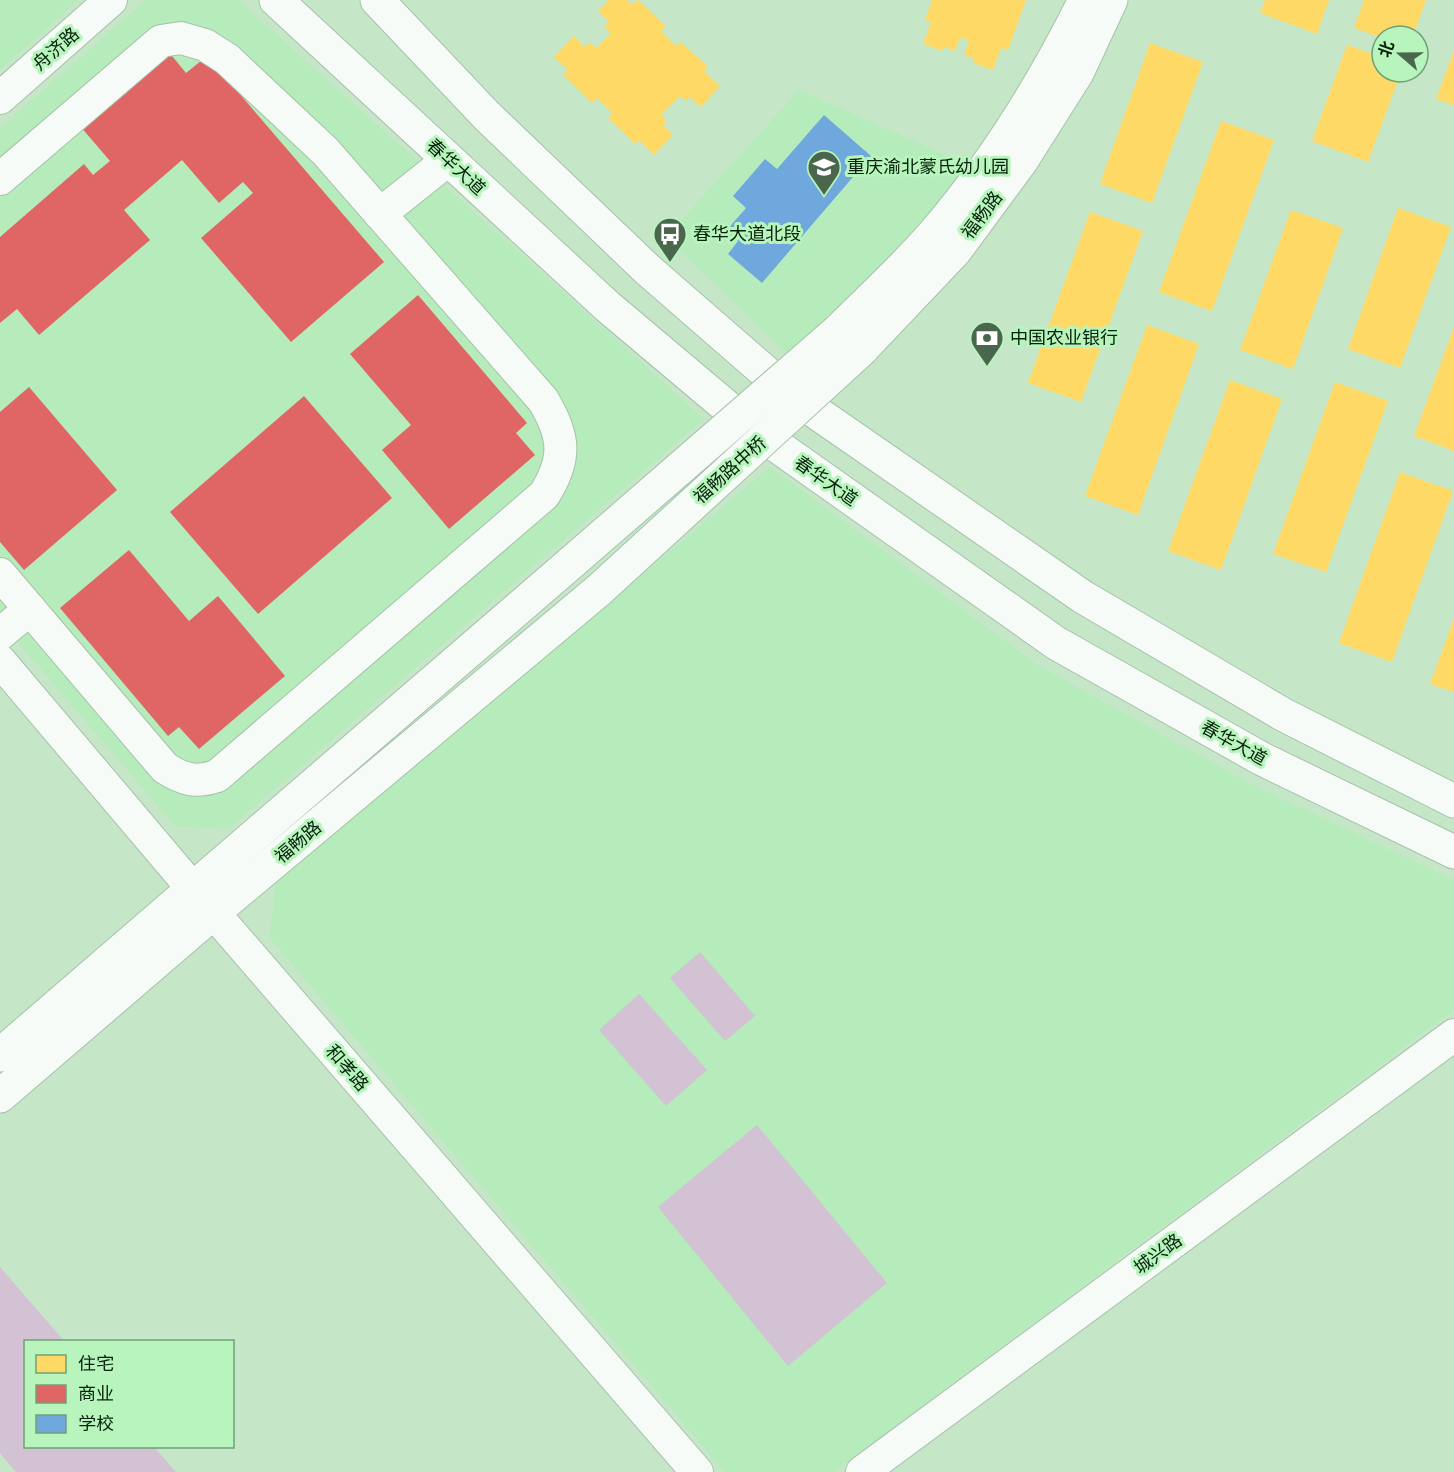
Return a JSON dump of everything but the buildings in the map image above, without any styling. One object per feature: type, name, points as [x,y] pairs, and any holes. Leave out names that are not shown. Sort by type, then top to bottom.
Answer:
[{"type":"main road","name":"春华大道","points":[[276,0],[607,306],[753,429],[1056,643],[1263,759],[1454,852]]},
{"type":"main road","points":[[377,0],[487,116],[648,270],[794,397],[1083,597],[1284,715],[1454,801]]},
{"type":"main road","name":"福畅路","points":[[850,340],[1002,144],[1054,63],[1085,0]]},
{"type":"main road","name":"福畅路","points":[[850,340],[955,250],[1022,160],[1077,73],[1111,0]]},
{"type":"main road","name":"福畅路中桥","points":[[572,562],[850,340]]},
{"type":"main road","name":"福畅路中桥","points":[[598,590],[850,340]]},
{"type":"main road","name":"福畅路","points":[[0,1096],[203,901],[572,562]]},
{"type":"main road","name":"福畅路","points":[[0,1055],[203,901],[598,590]]},
{"type":"street","name":"舟济路","points":[[0,98],[111,0]]},
{"type":"street","points":[[0,179],[161,41],[181,38],[205,45],[227,59],[325,152],[543,400],[556,420],[561,441],[561,460],[555,478],[544,495],[218,776],[201,782],[183,779],[165,768],[0,574]]},
{"type":"street","points":[[380,214],[448,160]]},
{"type":"street","points":[[0,634],[30,609]]},
{"type":"street","name":"和孝路","points":[[0,661],[203,901],[697,1472]]},
{"type":"street","name":"城兴路","points":[[862,1472],[1454,1035]]},
{"type":"shaded area","points":[[0,0],[78,0],[0,70]]},
{"type":"shaded area","points":[[146,0],[238,0],[704,419],[228,829],[175,826],[0,621],[0,128]]},
{"type":"shaded area","name":"重庆渝北蒙氏幼儿园","points":[[799,90],[968,165],[920,226],[833,314],[787,354],[666,237]]},
{"type":"shaded area","points":[[770,467],[1039,666],[1249,783],[1454,880],[1454,1010],[833,1472],[725,1472],[269,937],[276,883]]},
{"type":"shaded area","points":[[700,952],[755,1016],[725,1041],[670,978]]},
{"type":"shaded area","points":[[639,994],[707,1070],[666,1106],[599,1030]]},
{"type":"shaded area","points":[[757,1125],[887,1283],[788,1366],[658,1207]]},
{"type":"shaded area","points":[[0,1267],[63,1340],[24,1340],[24,1448],[155,1448],[176,1472],[16,1472],[0,1453]]},
{"type":"place","name":"重庆渝北蒙氏幼儿园","points":[[824,196]]},
{"type":"place","name":"春华大道北段","points":[[670,263]]},
{"type":"place","name":"中国农业银行","points":[[987,367]]}]
